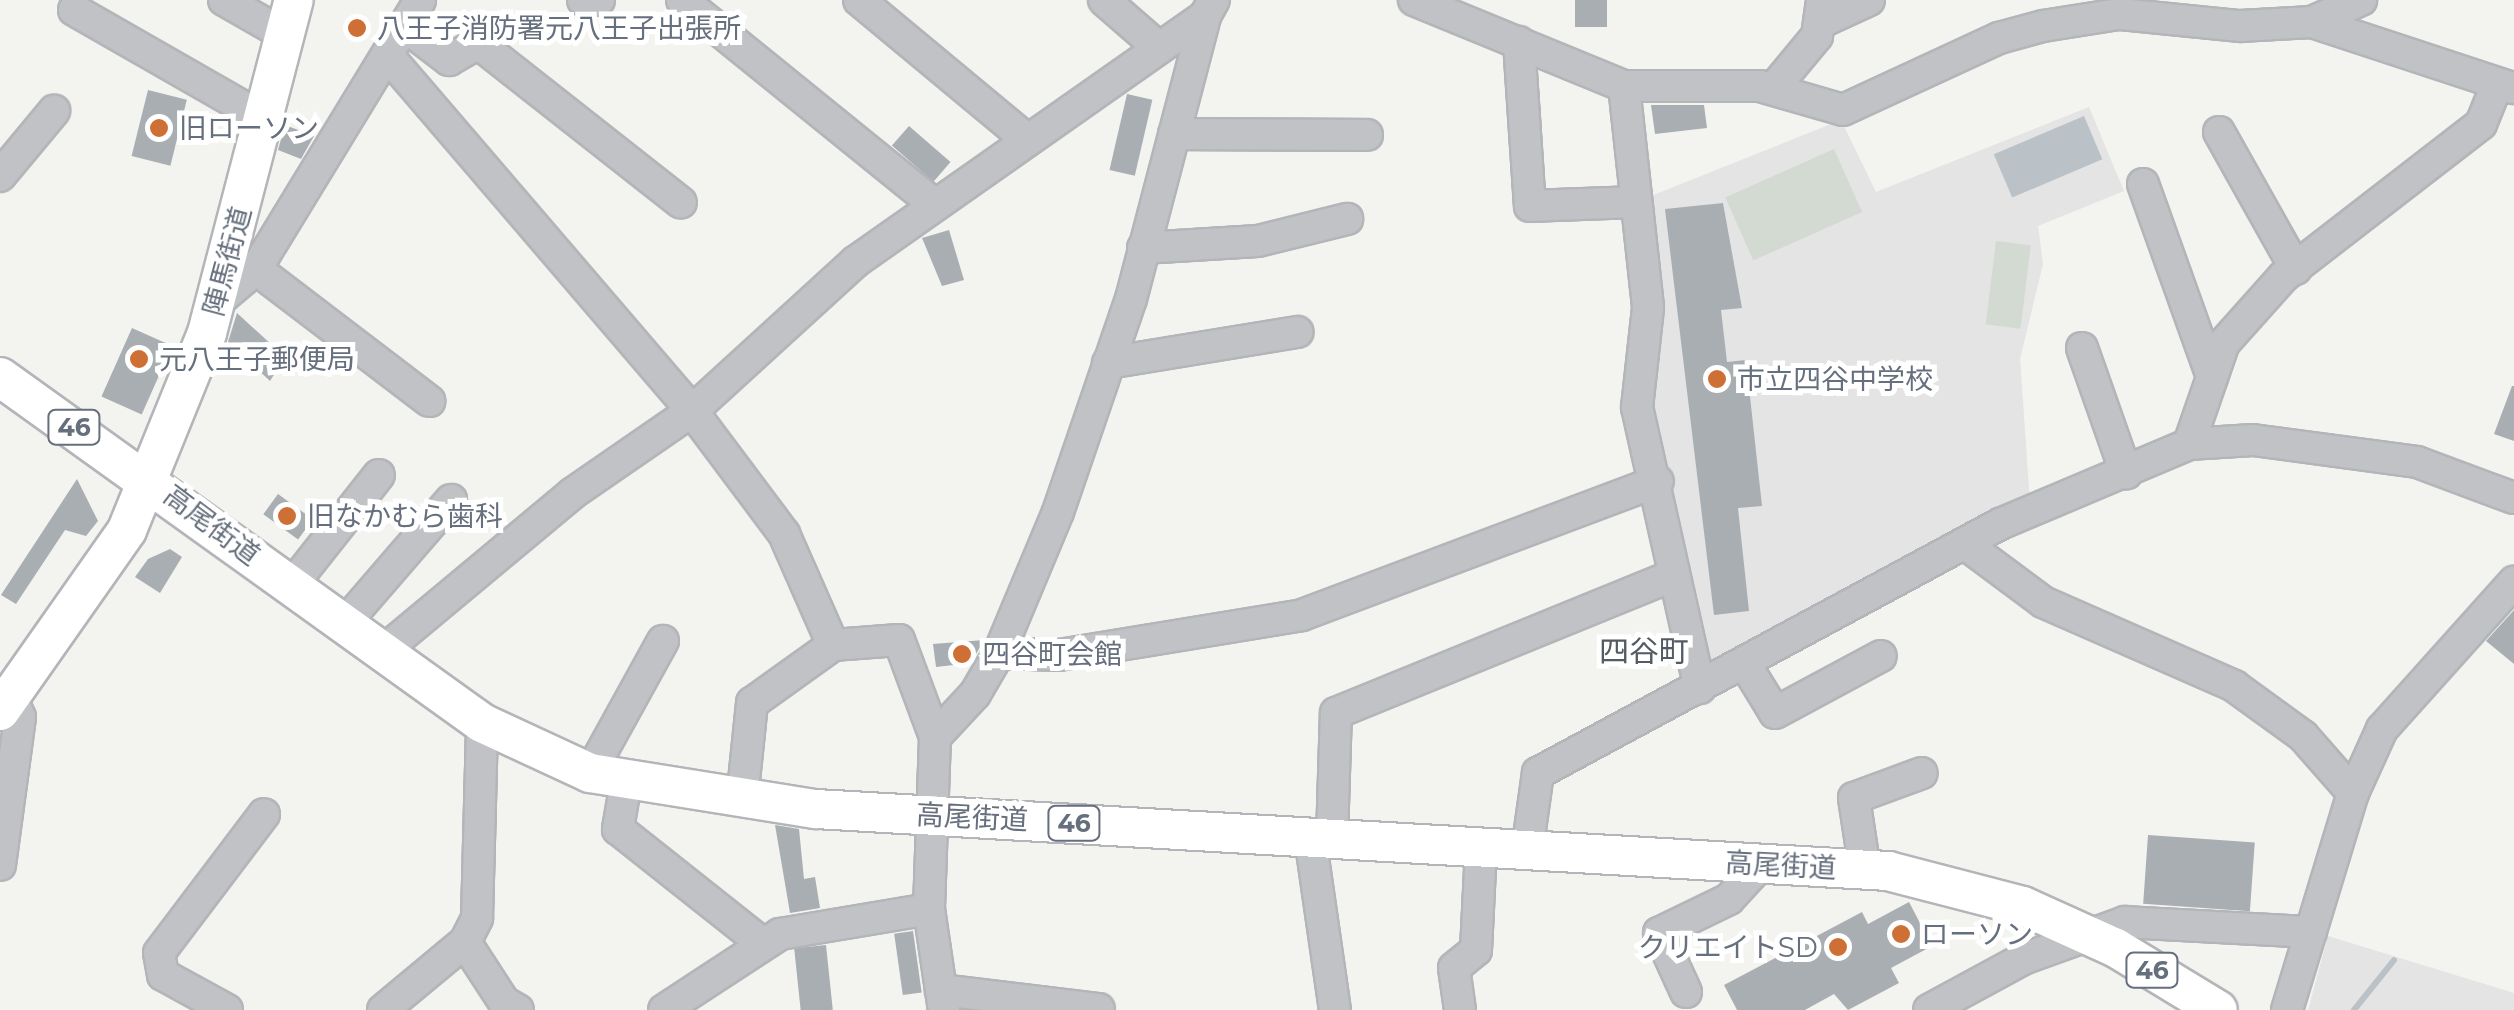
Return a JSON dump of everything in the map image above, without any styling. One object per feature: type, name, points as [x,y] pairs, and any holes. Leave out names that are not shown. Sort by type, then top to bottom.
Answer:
[{"type":"main road","name":"陣馬街道","points":[[5,705],[113,554],[147,477],[217,302],[289,18]]},
{"type":"main road","name":"高尾街道","points":[[0,377],[147,477],[482,723],[608,778],[742,800],[933,814],[1865,870],[1958,884],[2085,932],[2218,1010]]},
{"type":"street","points":[[224,0],[289,18]]},
{"type":"street","points":[[583,0],[600,0]]},
{"type":"street","points":[[682,0],[934,205]]},
{"type":"street","points":[[859,0],[1026,138]]},
{"type":"street","points":[[1104,0],[1157,46]]},
{"type":"street","points":[[1414,0],[1448,9],[1624,86],[1772,89],[1821,110],[1844,110],[1999,38],[2086,18],[2312,22],[2505,88],[2481,124],[2439,162],[2296,268],[2224,343],[2189,444]]},
{"type":"street","points":[[1772,89],[1817,36],[1820,12],[1869,0]]},
{"type":"street","points":[[2312,22],[2361,0]]},
{"type":"street","points":[[381,652],[572,492],[692,411],[855,262],[1209,8]]},
{"type":"street","points":[[935,737],[976,694],[999,653],[1108,362],[1209,8]]},
{"type":"street","points":[[74,10],[264,120]]},
{"type":"street","points":[[217,302],[256,270],[414,14],[450,60],[478,43],[681,204]]},
{"type":"street","points":[[1519,42],[1530,206],[1635,202]]},
{"type":"street","points":[[388,56],[692,411],[784,534],[833,644]]},
{"type":"street","points":[[1624,86],[1648,308],[1637,407],[1658,481],[1671,576],[1700,688]]},
{"type":"street","points":[[0,176],[54,111]]},
{"type":"street","points":[[2219,132],[2296,268]]},
{"type":"street","points":[[1174,134],[1367,135]]},
{"type":"street","points":[[2143,184],[2212,377]]},
{"type":"street","points":[[1143,248],[1258,241],[1348,219]]},
{"type":"street","points":[[256,270],[429,401]]},
{"type":"street","points":[[1108,362],[1297,332]]},
{"type":"street","points":[[2082,348],[2126,473]]},
{"type":"street","points":[[1527,851],[1538,773],[1965,544],[2189,444],[2253,440],[2417,462],[2514,498]]},
{"type":"street","points":[[292,585],[379,475]]},
{"type":"street","points":[[999,653],[1059,655],[1302,616],[1658,481]]},
{"type":"street","points":[[344,624],[450,500]]},
{"type":"street","points":[[1965,544],[2043,602],[2234,686],[2303,736],[2354,793]]},
{"type":"street","points":[[1335,1010],[1321,837],[1336,714],[1671,576]]},
{"type":"street","points":[[2287,1010],[2354,793],[2406,696],[2514,582]]},
{"type":"street","points":[[742,800],[752,703],[833,644],[898,640],[935,737],[929,910],[942,1000],[1099,1009]]},
{"type":"street","points":[[663,641],[608,778],[618,829],[762,943]]},
{"type":"street","points":[[1745,664],[1775,713],[1881,656]]},
{"type":"street","points":[[0,865],[20,717],[5,705]]},
{"type":"street","points":[[383,1010],[465,942],[477,918],[485,816],[482,723]]},
{"type":"street","points":[[1865,870],[1854,798],[1922,773]]},
{"type":"street","points":[[227,1010],[163,975],[159,952],[264,814]]},
{"type":"street","points":[[1460,1010],[1454,968],[1476,950],[1481,848]]},
{"type":"street","points":[[1686,992],[1658,933],[1729,899],[1762,864]]},
{"type":"street","points":[[664,1010],[762,943],[929,910]]},
{"type":"street","points":[[1928,1010],[2085,932],[2170,922],[2311,932]]},
{"type":"street","points":[[465,942],[504,1002],[518,1010]]},
{"type":"shaded area","points":[[2089,107],[2124,191],[2038,226],[2043,264],[2020,359],[2030,502],[1717,667],[1704,661],[1654,426],[1651,196],[1841,120],[1876,192]]},
{"type":"shaded area","points":[[2084,116],[2102,159],[2012,198],[1994,154]]},
{"type":"shaded area","points":[[1834,149],[1862,212],[1753,260],[1725,197]]},
{"type":"shaded area","points":[[1996,241],[2031,245],[2021,329],[1986,324]]},
{"type":"shaded area","points":[[2328,936],[2514,993],[2514,1010],[2308,1010]]},
{"type":"building","points":[[1575,0],[1607,0],[1607,27],[1575,27]]},
{"type":"building","name":"旧ローソン","points":[[148,90],[187,100],[170,166],[132,156]]},
{"type":"building","points":[[1127,94],[1152,100],[1135,176],[1109,170]]},
{"type":"building","points":[[1651,105],[1704,105],[1707,128],[1655,134]]},
{"type":"building","points":[[285,125],[314,136],[301,159],[278,150]]},
{"type":"building","points":[[909,126],[951,162],[933,182],[892,146]]},
{"type":"building","points":[[1723,203],[1742,308],[1721,310],[1727,362],[1746,360],[1762,506],[1738,508],[1749,611],[1714,615],[1665,209]]},
{"type":"building","points":[[949,230],[964,280],[942,286],[922,238]]},
{"type":"building","points":[[237,313],[285,357],[270,381],[228,342]]},
{"type":"building","points":[[132,328],[172,346],[142,414],[101,397]]},
{"type":"building","points":[[2514,386],[2514,441],[2494,434]]},
{"type":"building","points":[[77,479],[98,521],[86,536],[65,530],[16,604],[1,595]]},
{"type":"building","name":"旧なかむら歯科","points":[[278,494],[313,519],[298,540],[263,514]]},
{"type":"building","points":[[170,549],[182,557],[160,593],[135,577],[148,559]]},
{"type":"building","points":[[2514,610],[2514,664],[2486,641]]},
{"type":"building","name":"四谷町会館","points":[[984,640],[971,663],[936,667],[933,644]]},
{"type":"building","points":[[775,825],[799,829],[804,879],[815,877],[820,908],[790,913]]},
{"type":"building","points":[[2148,835],[2255,842],[2250,911],[2143,904]]},
{"type":"building","name":"クリエイトSD","points":[[1909,902],[1932,946],[1891,968],[1899,983],[1848,1010],[1834,994],[1805,1010],[1737,1010],[1724,985],[1862,912],[1868,924]]},
{"type":"building","points":[[913,931],[922,992],[903,995],[894,934]]},
{"type":"building","points":[[826,945],[833,1010],[801,1010],[794,948]]},
{"type":"waterway","points":[[2354,1010],[2394,960]]},
{"type":"place","name":"八王子消防署元八王子出張所","points":[[357,28]]},
{"type":"place","name":"旧ローソン","points":[[159,128]]},
{"type":"place","name":"元八王子郵便局","points":[[139,359]]},
{"type":"place","name":"市立四谷中学校","points":[[1717,379]]},
{"type":"place","name":"旧なかむら歯科","points":[[287,516]]},
{"type":"place","name":"四谷町会館","points":[[962,654]]},
{"type":"place","name":"ローソン","points":[[1901,934]]},
{"type":"place","name":"クリエイトSD","points":[[1838,947]]},
{"type":"district","name":"四谷町","points":[[1644,652]]}]
